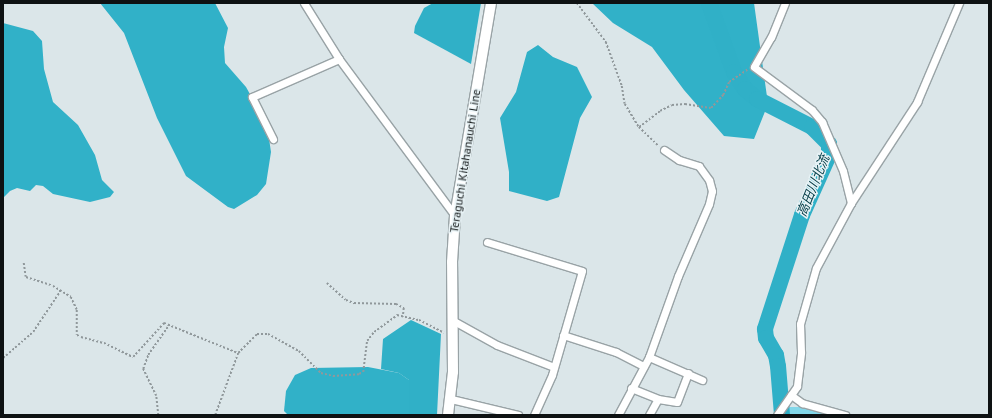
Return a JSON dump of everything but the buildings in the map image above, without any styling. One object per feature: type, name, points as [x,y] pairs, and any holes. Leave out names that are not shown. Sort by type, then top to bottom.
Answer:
[{"type":"main road","name":"Teraguchi Kitahanauchi Line","points":[[448,415],[451,399],[453,337],[452,262],[455,216],[491,3]]},
{"type":"street","points":[[304,3],[339,59],[455,216]]},
{"type":"street","points":[[784,3],[771,38],[754,67],[812,110],[822,122],[841,163],[850,203]]},
{"type":"street","points":[[778,415],[797,386],[801,352],[800,324],[808,289],[816,268],[850,203],[917,102],[959,3]]},
{"type":"street","points":[[273,139],[252,97],[339,59]]},
{"type":"street","points":[[618,415],[631,388],[649,357],[678,276],[709,204],[712,191],[709,180],[699,166],[679,160],[664,150]]},
{"type":"street","points":[[487,242],[582,271],[554,367],[534,415]]},
{"type":"street","points":[[452,320],[497,345],[554,367]]},
{"type":"street","points":[[563,334],[616,352],[644,366]]},
{"type":"street","points":[[649,357],[688,372],[702,380]]},
{"type":"street","points":[[631,388],[658,398],[677,402],[688,372]]},
{"type":"street","points":[[791,395],[802,403],[846,415]]},
{"type":"street","points":[[649,415],[658,398]]},
{"type":"street","points":[[451,399],[518,415]]},
{"type":"path","points":[[577,3],[606,42],[622,86],[625,104],[639,127],[664,150]]},
{"type":"path","points":[[639,127],[660,111],[672,105],[685,104],[711,108],[723,96],[729,82],[754,67]]},
{"type":"path","points":[[24,263],[26,276],[61,290],[75,303],[77,335],[104,343],[130,356],[137,355],[164,323],[238,353]]},
{"type":"path","points":[[327,284],[346,300],[354,303],[396,304],[404,308],[404,317]]},
{"type":"path","points":[[3,358],[33,332],[61,290]]},
{"type":"path","points":[[216,415],[238,353],[249,339],[263,333],[299,351],[321,373],[333,376],[359,374],[364,369],[365,346],[370,335],[397,315],[419,320],[453,337]]},
{"type":"path","points":[[158,415],[156,396],[144,369],[148,355],[169,325]]},
{"type":"shaded area","points":[[100,3],[215,3],[228,28],[224,47],[225,63],[246,87],[267,125],[271,152],[266,184],[257,195],[234,209],[228,207],[186,176],[157,118],[124,33]]},
{"type":"shaded area","points":[[433,3],[481,3],[471,64],[414,33],[415,26],[424,8]]},
{"type":"shaded area","points":[[592,3],[754,3],[768,104],[754,139],[724,136],[684,90],[652,47],[613,23]]},
{"type":"shaded area","points":[[3,23],[33,31],[42,41],[44,69],[53,102],[78,125],[95,155],[102,180],[114,192],[110,197],[90,202],[53,194],[43,186],[36,185],[30,191],[17,188],[10,191],[3,198]]},
{"type":"shaded area","points":[[538,45],[553,57],[577,67],[592,97],[580,118],[559,197],[547,201],[509,191],[509,172],[500,118],[516,92],[527,52]]},
{"type":"shaded area","points":[[411,320],[441,334],[437,415],[409,415],[409,380],[399,373],[381,369],[383,339]]},
{"type":"shaded area","points":[[368,367],[399,373],[409,380],[409,415],[288,415],[284,411],[286,391],[295,375],[311,368]]},
{"type":"shaded area","points":[[785,404],[788,407],[803,407],[836,415],[780,415]]},
{"type":"waterway","name":"高田川北流","points":[[709,3],[734,72],[745,89],[757,99],[812,127],[829,144],[829,155],[802,215],[765,329],[766,338],[776,355],[782,415]]}]
